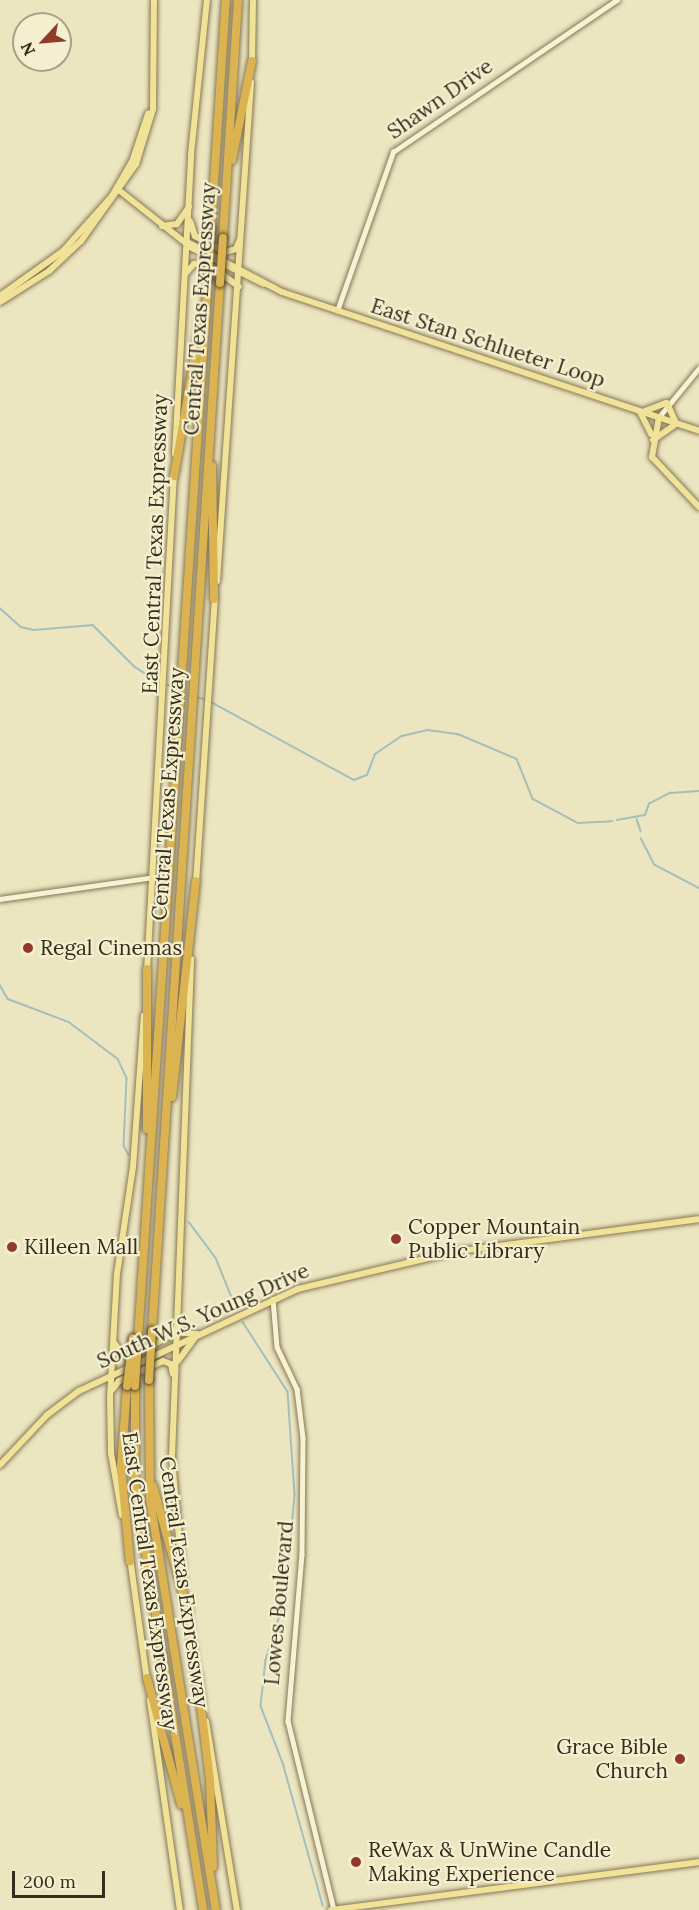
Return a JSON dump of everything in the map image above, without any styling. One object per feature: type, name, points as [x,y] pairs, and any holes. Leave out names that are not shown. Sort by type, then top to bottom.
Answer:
[{"type":"highway","name":"Central Texas Expressway","points":[[203,1910],[135,1484],[131,1386],[141,1296],[226,0]]},
{"type":"highway","name":"Central Texas Expressway","points":[[216,1907],[150,1499],[146,1440],[238,0]]},
{"type":"highway","points":[[227,179],[252,61]]},
{"type":"highway","points":[[174,476],[206,294]]},
{"type":"highway","points":[[209,447],[214,599]]},
{"type":"highway","points":[[164,1149],[196,881]]},
{"type":"highway","points":[[147,969],[149,1170]]},
{"type":"highway","points":[[130,1562],[121,1467],[131,1386]]},
{"type":"highway","points":[[146,1440],[157,1506],[188,1611]]},
{"type":"highway","points":[[197,1673],[213,1814],[213,1889]]},
{"type":"highway","points":[[147,1678],[190,1835]]},
{"type":"main road","points":[[0,302],[49,271],[93,223],[119,190],[150,124],[154,0]]},
{"type":"main road","name":"East Central Texas Expressway","points":[[180,1910],[130,1562],[111,1453],[111,1394],[154,877],[167,676],[184,278],[207,0]]},
{"type":"main road","name":"East Central Texas Expressway","points":[[236,1907],[197,1673],[172,1496],[183,1073],[214,599],[241,272],[253,0]]},
{"type":"main road","name":"East Stan Schlueter Loop","points":[[119,190],[162,226],[267,285],[338,311],[699,431]]},
{"type":"main road","points":[[162,226],[177,224],[190,207]]},
{"type":"main road","points":[[189,218],[195,236],[225,252],[236,249],[243,232]]},
{"type":"main road","points":[[0,296],[45,267],[81,236]]},
{"type":"main road","points":[[184,278],[190,266],[206,262],[239,291],[255,279],[242,251]]},
{"type":"main road","points":[[652,441],[678,424],[667,403],[640,411],[652,441],[656,465],[699,507]]},
{"type":"main road","points":[[652,441],[659,417]]},
{"type":"main road","name":"South W.S. Young Drive","points":[[0,1465],[47,1415],[96,1382],[273,1299],[327,1279],[453,1252],[699,1219]]},
{"type":"main road","points":[[114,1341],[118,1351],[132,1354],[172,1335],[178,1325],[184,1333],[198,1334],[176,1367]]},
{"type":"main road","points":[[96,1382],[111,1394],[118,1381],[163,1361],[171,1364],[175,1386]]},
{"type":"main road","points":[[332,1910],[699,1862]]},
{"type":"street","name":"Shawn Drive","points":[[338,311],[393,152],[617,0]]},
{"type":"street","points":[[659,417],[667,403],[699,368]]},
{"type":"street","points":[[0,898],[154,877]]},
{"type":"street","name":"Lowes Boulevard","points":[[273,1299],[278,1352],[300,1402],[304,1469],[288,1721],[332,1910]]},
{"type":"waterway","points":[[0,608],[21,627],[34,630],[93,625],[135,667],[159,682]]},
{"type":"waterway","points":[[166,684],[178,689]]},
{"type":"waterway","points":[[197,697],[206,700]]},
{"type":"waterway","points":[[211,702],[354,780],[367,775],[375,754],[402,736],[428,730],[458,734],[517,759],[533,799],[578,823],[612,821]]},
{"type":"waterway","points":[[617,820],[645,815],[649,804],[670,793],[699,791]]},
{"type":"waterway","points":[[637,819],[641,831]]},
{"type":"waterway","points":[[641,838],[655,865],[699,888]]},
{"type":"waterway","points":[[0,985],[8,999],[69,1022],[118,1059],[127,1078],[124,1146],[129,1155]]},
{"type":"waterway","points":[[189,1222],[216,1258],[237,1310]]},
{"type":"waterway","points":[[243,1322],[288,1392],[295,1495],[285,1600],[266,1660],[261,1706],[283,1763],[323,1905]]},
{"type":"place","name":"Regal Cinemas","points":[[28,948]]},
{"type":"place","name":"Copper Mountain Public Library","points":[[396,1239]]},
{"type":"place","name":"Killeen Mall","points":[[12,1247]]},
{"type":"place","name":"Grace Bible Church","points":[[680,1759]]},
{"type":"place","name":"ReWax & UnWine Candle Making Experience","points":[[356,1862]]}]
